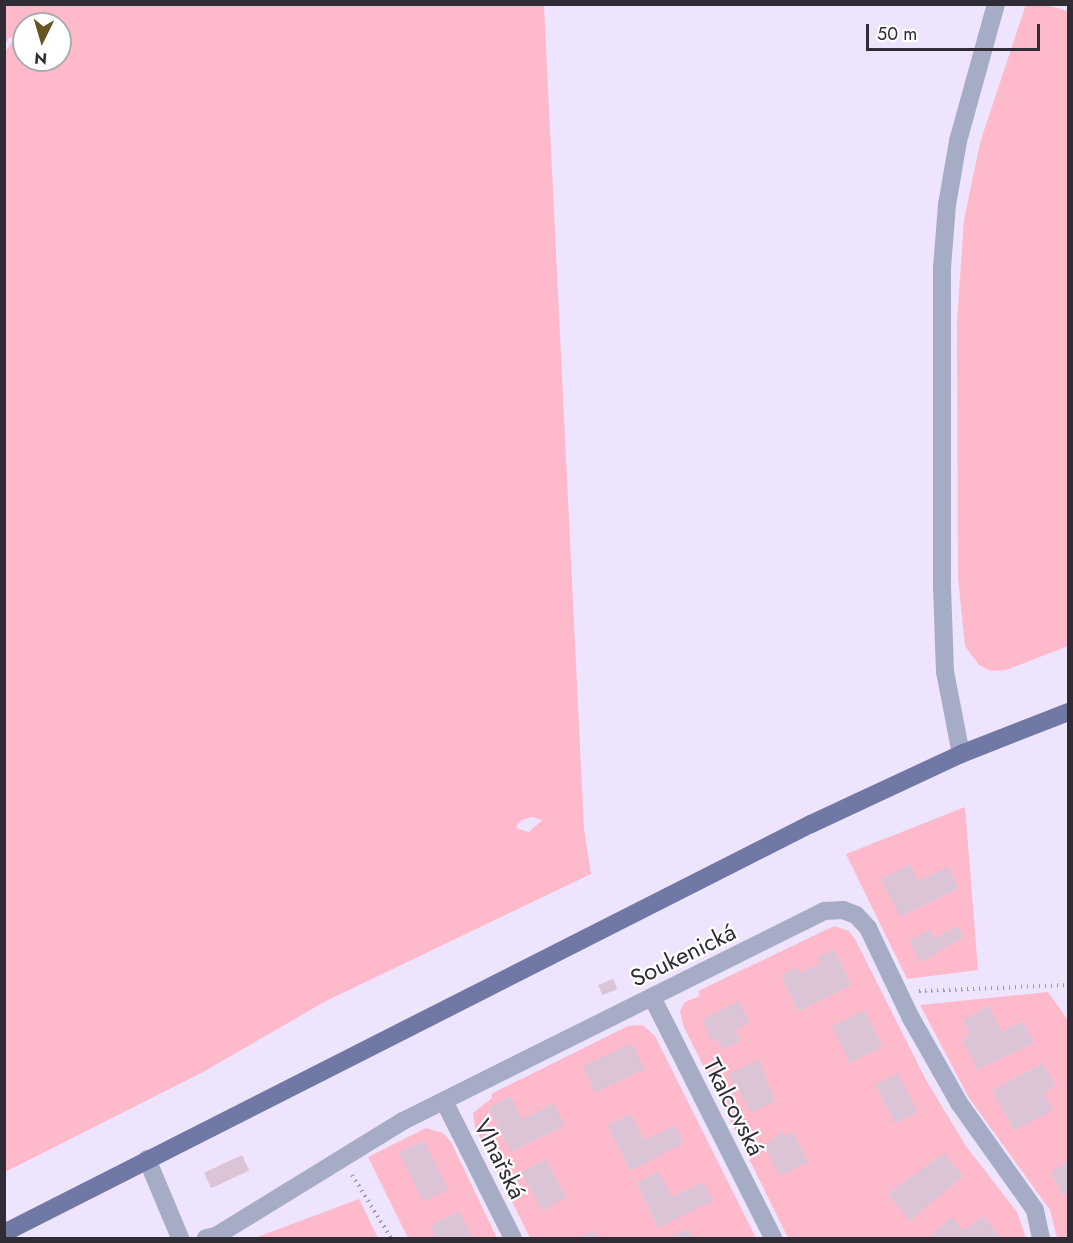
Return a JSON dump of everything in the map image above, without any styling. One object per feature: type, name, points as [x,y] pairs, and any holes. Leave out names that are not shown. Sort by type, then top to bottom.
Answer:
[{"type":"main road","points":[[4,1233],[147,1158],[811,824],[961,754],[1068,712]]},
{"type":"street","points":[[961,754],[945,672],[942,588],[942,268],[946,205],[958,141],[996,4]]},
{"type":"street","name":"Soukenická","points":[[206,1239],[216,1236],[342,1158],[444,1101],[825,911],[843,910],[856,915],[868,928],[898,992],[959,1103],[1035,1210],[1041,1239]]},
{"type":"street","name":"Tkalcovská","points":[[652,997],[773,1239]]},
{"type":"street","name":"Vlnařská","points":[[444,1101],[513,1239]]},
{"type":"street","points":[[147,1158],[180,1239]]},
{"type":"path","points":[[898,992],[1068,985]]},
{"type":"path","points":[[342,1158],[391,1239]]},
{"type":"shaded area","points":[[5,4],[544,5],[584,829],[591,874],[326,1001],[203,1072],[5,1172],[4,53],[12,42],[12,72],[72,72],[72,12],[12,12],[12,38],[10,37],[5,44]],"holes":[[[533,817],[542,820],[529,832],[516,828],[521,820]]]},
{"type":"shaded area","points":[[1026,4],[1046,5],[1068,11],[1068,646],[1006,670],[991,671],[979,665],[965,646],[958,577],[957,321],[964,220],[980,143]]},
{"type":"shaded area","points":[[965,807],[978,970],[907,979],[846,854]]},
{"type":"shaded area","points":[[834,926],[849,931],[855,939],[926,1080],[966,1146],[1017,1212],[1026,1238],[788,1238],[683,1025],[680,1011],[685,1002],[700,996],[698,991]]},
{"type":"shaded area","points":[[1048,992],[1068,1020],[1068,1238],[1057,1238],[1050,1210],[969,1098],[920,1005]]},
{"type":"shaded area","points":[[643,1025],[655,1036],[756,1238],[530,1238],[475,1127],[473,1113],[492,1098],[491,1094],[628,1026]]},
{"type":"shaded area","points":[[426,1128],[443,1133],[451,1142],[497,1238],[408,1238],[368,1157]]},
{"type":"shaded area","points":[[359,1199],[378,1238],[255,1238]]},
{"type":"building","points":[[910,864],[918,881],[948,866],[959,888],[900,917],[881,879]]},
{"type":"building","points":[[958,926],[964,937],[920,963],[909,940],[930,930],[934,938]]},
{"type":"building","points":[[834,949],[852,985],[798,1012],[781,975],[797,967],[800,973],[821,963],[818,957]]},
{"type":"building","points":[[613,979],[617,989],[602,995],[598,985]]},
{"type":"building","points":[[739,1001],[750,1023],[735,1030],[741,1041],[722,1050],[716,1040],[712,1042],[702,1019]]},
{"type":"building","points":[[989,1006],[1001,1031],[1023,1021],[1034,1043],[977,1070],[962,1039],[969,1035],[963,1019]]},
{"type":"building","points":[[865,1010],[883,1047],[850,1063],[832,1026]]},
{"type":"building","points":[[632,1043],[644,1069],[594,1093],[582,1066]]},
{"type":"building","points":[[759,1059],[775,1101],[752,1113],[728,1074]]},
{"type":"building","points":[[1043,1063],[1056,1086],[1044,1093],[1053,1110],[1014,1131],[992,1090]]},
{"type":"building","points":[[898,1073],[918,1112],[895,1124],[875,1085]]},
{"type":"building","points":[[511,1096],[522,1119],[554,1103],[565,1126],[511,1152],[488,1108]]},
{"type":"building","points":[[631,1114],[644,1140],[675,1125],[684,1143],[630,1171],[607,1125]]},
{"type":"building","points":[[782,1131],[784,1136],[793,1132],[808,1162],[779,1176],[765,1146]]},
{"type":"building","points":[[424,1140],[448,1189],[423,1202],[399,1152]]},
{"type":"building","points":[[944,1153],[963,1176],[910,1221],[887,1194]]},
{"type":"building","points":[[242,1155],[249,1170],[211,1188],[204,1173]]},
{"type":"building","points":[[546,1159],[567,1198],[542,1211],[521,1172]]},
{"type":"building","points":[[1068,1161],[1068,1193],[1063,1196],[1050,1172]]},
{"type":"building","points":[[659,1171],[672,1197],[703,1182],[713,1201],[658,1228],[636,1183]]},
{"type":"building","points":[[459,1211],[473,1238],[431,1238],[434,1234],[430,1225]]},
{"type":"building","points":[[983,1216],[1001,1238],[929,1236],[952,1217],[964,1231]]},
{"type":"building","points":[[688,1229],[693,1238],[667,1238]]},
{"type":"building","points":[[594,1231],[598,1238],[578,1238]]}]
